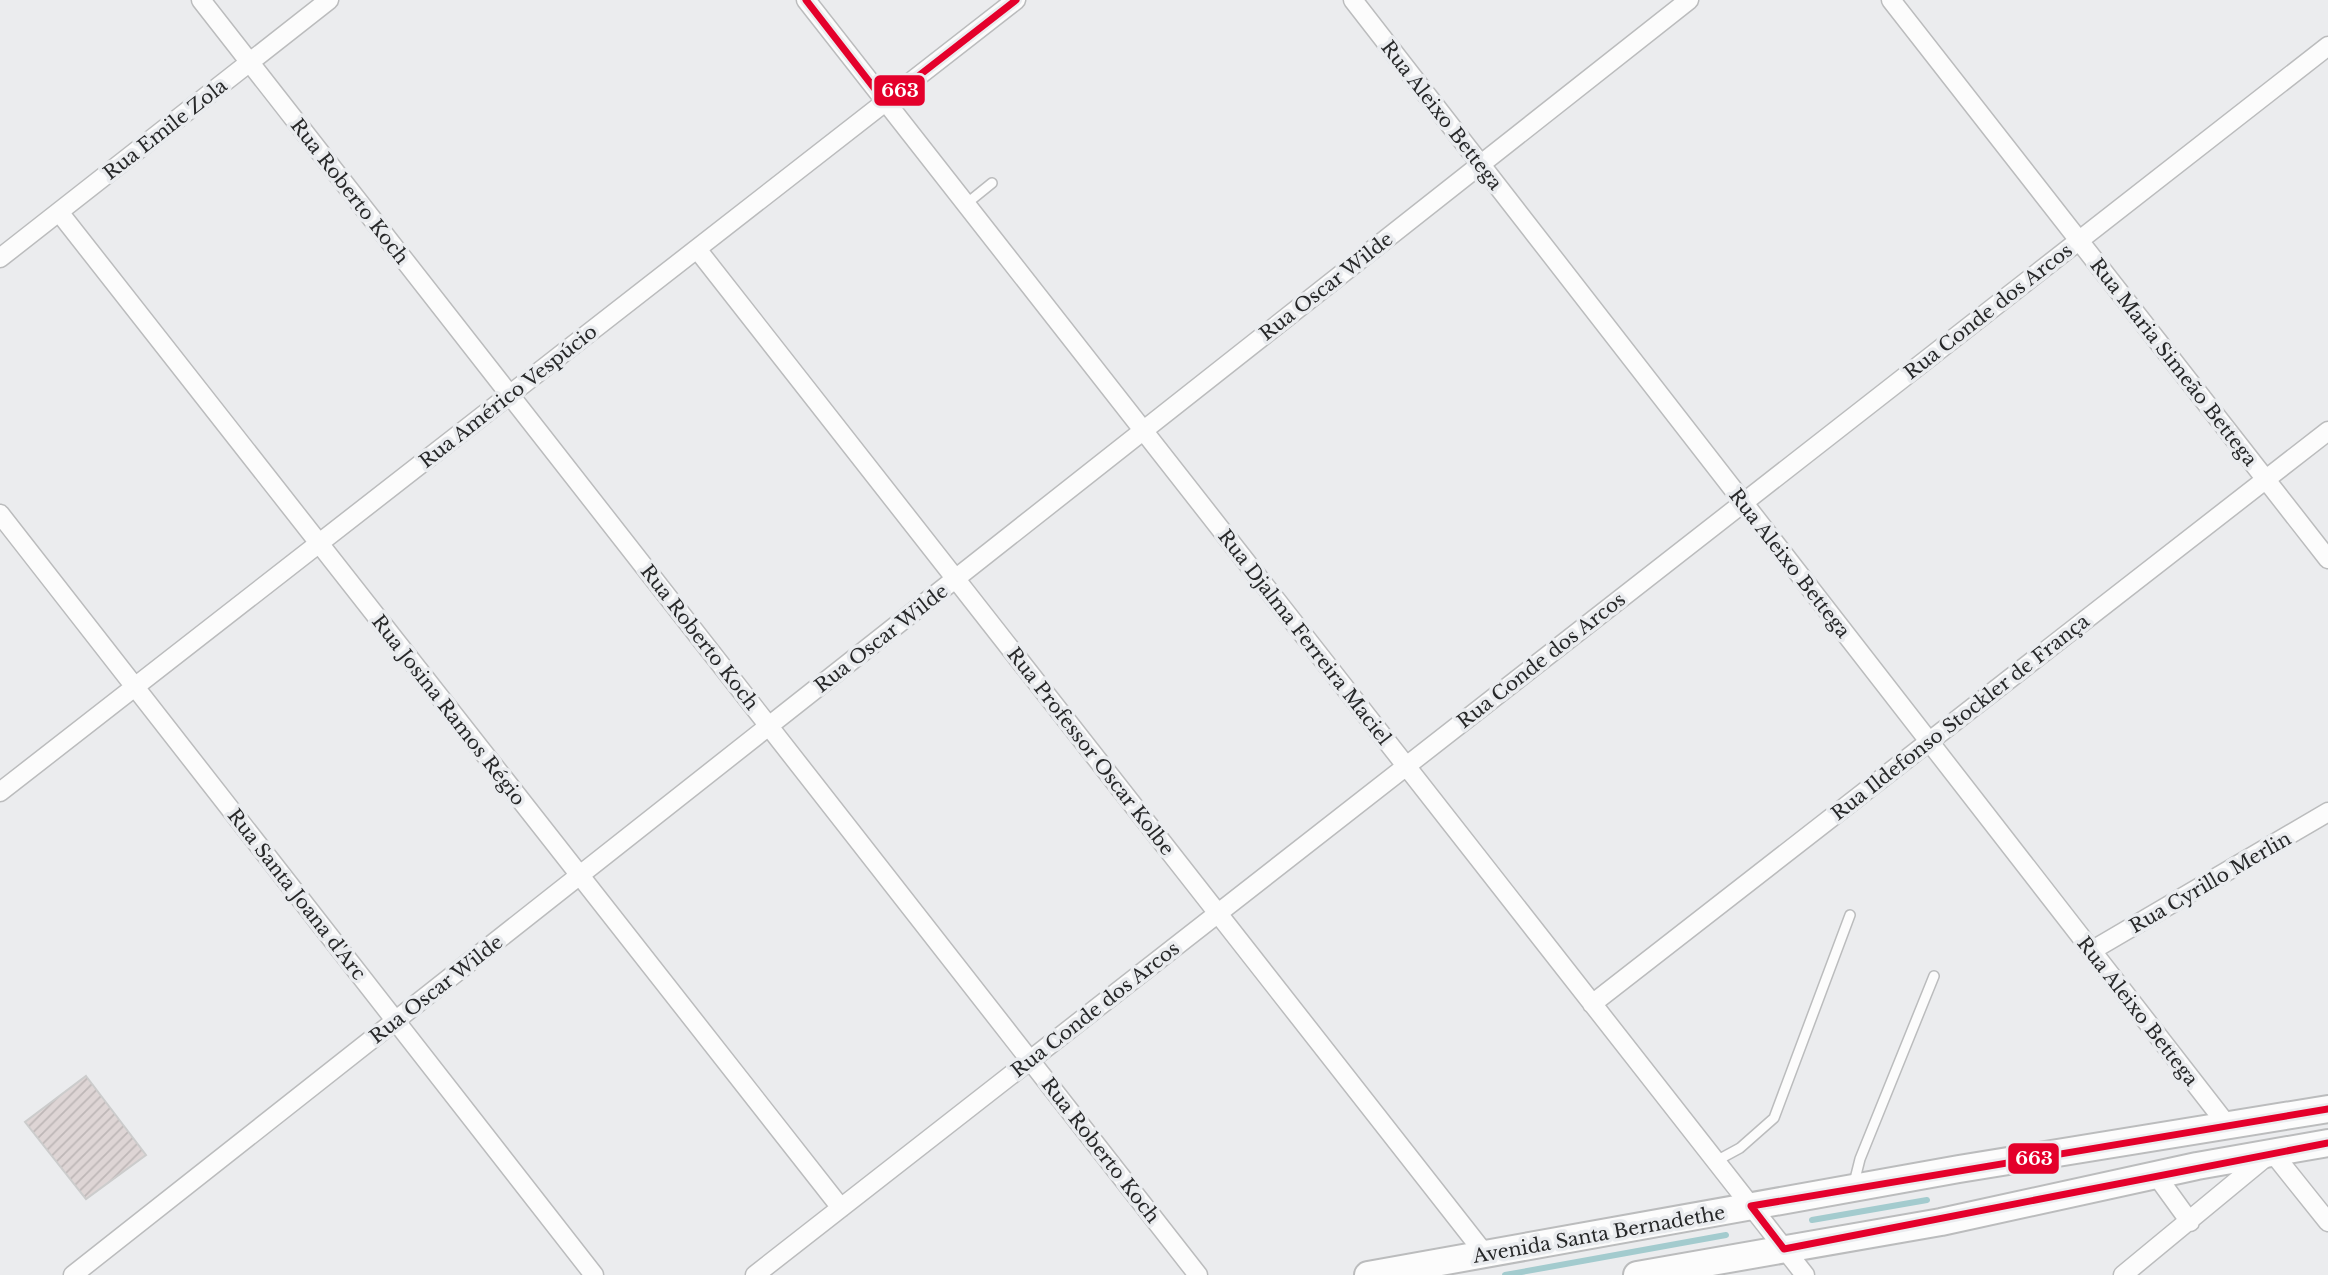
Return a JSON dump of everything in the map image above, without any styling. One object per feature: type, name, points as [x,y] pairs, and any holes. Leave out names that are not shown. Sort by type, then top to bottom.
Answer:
[{"type":"main road","name":"Avenida Santa Bernadethe","points":[[1368,1275],[1852,1188],[2328,1109]]},
{"type":"main road","points":[[1637,1275],[1941,1222],[2156,1175],[2328,1143]]},
{"type":"street","name":"Rua Roberto Koch","points":[[201,0],[1198,1275]]},
{"type":"street","name":"Rua Emile Zola","points":[[0,258],[329,0]]},
{"type":"street","name":"Rua Djalma Ferreira Maciel","points":[[806,0],[1805,1275]]},
{"type":"street","name":"Rua Américo Vespúcio","points":[[0,792],[1016,0]]},
{"type":"street","name":"Rua Aleixo Bettega","points":[[1353,0],[2228,1126]]},
{"type":"street","name":"Rua Oscar Wilde","points":[[73,1275],[1689,0]]},
{"type":"street","name":"Rua Maria Simeão Bettega","points":[[1891,0],[2328,559]]},
{"type":"street","name":"Rua Conde dos Arcos","points":[[755,1275],[2328,46]]},
{"type":"street","name":"Rua Josina Ramos Régio","points":[[59,212],[841,1208]]},
{"type":"street","name":"Rua Professor Oscar Kolbe","points":[[697,249],[1485,1254]]},
{"type":"street","name":"Rua Ildefonso Stockler de França","points":[[1592,1004],[2328,431]]},
{"type":"street","name":"Rua Santa Joana d'Arc","points":[[0,514],[594,1275]]},
{"type":"street","name":"Rua Cyrillo Merlin","points":[[2091,951],[2328,812]]},
{"type":"street","points":[[2123,1275],[2272,1152],[2328,1223]]},
{"type":"street","points":[[2156,1175],[2190,1222]]},
{"type":"lane","points":[[966,204],[992,183]]},
{"type":"lane","points":[[1716,1161],[1740,1148],[1774,1118],[1850,915]]},
{"type":"lane","points":[[1852,1188],[1860,1159],[1934,976]]},
{"type":"building","points":[[86,1076],[146,1155],[86,1199],[25,1122]]},
{"type":"waterway","points":[[1812,1220],[1927,1200]]},
{"type":"waterway","points":[[1505,1275],[1726,1235]]},
{"type":"transit line","name":"663","points":[[806,0],[885,102],[1016,0]]},
{"type":"transit line","name":"663","points":[[2328,1109],[1751,1206],[1784,1249],[2328,1143]]}]
